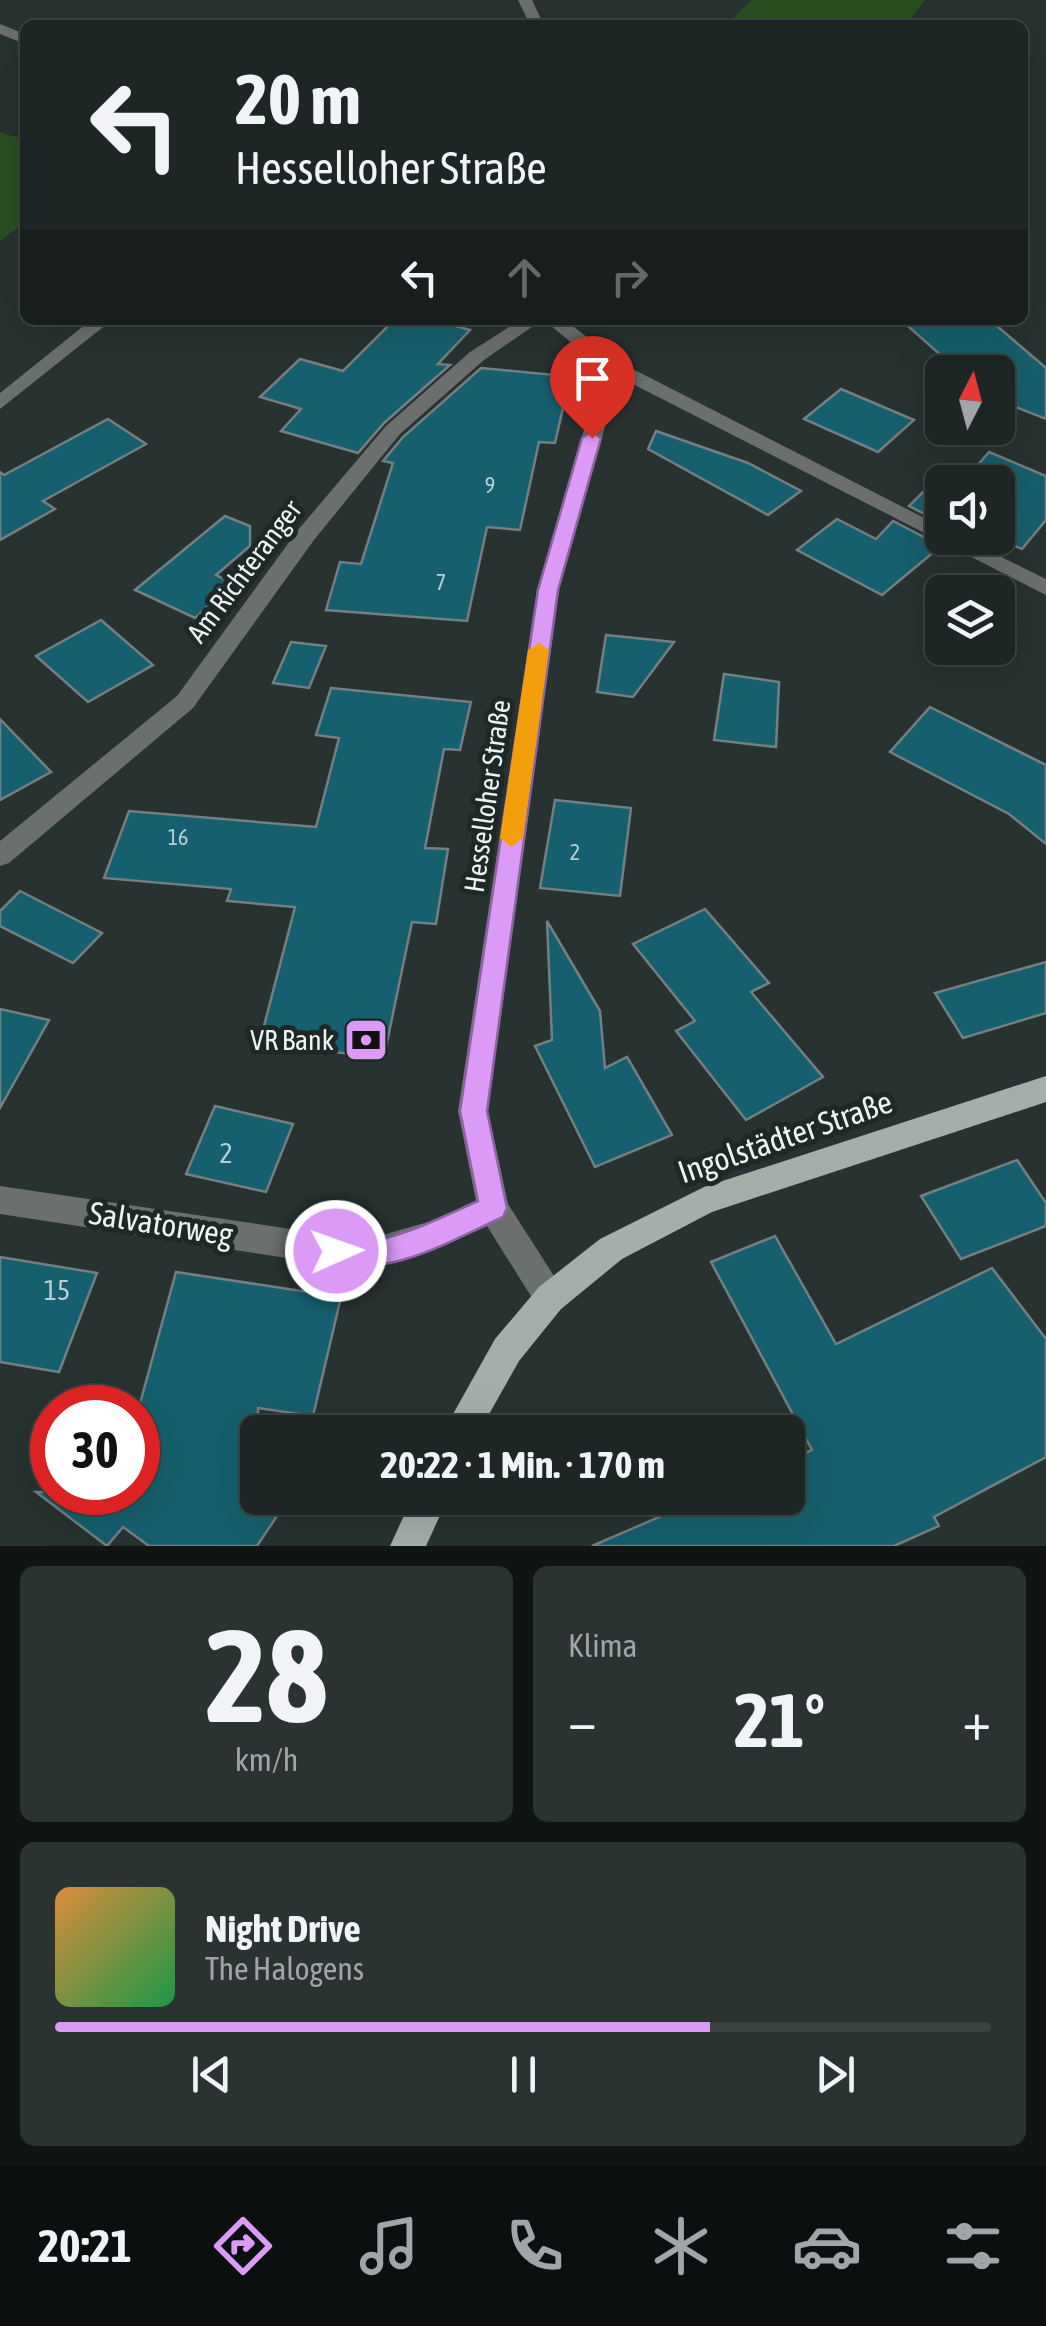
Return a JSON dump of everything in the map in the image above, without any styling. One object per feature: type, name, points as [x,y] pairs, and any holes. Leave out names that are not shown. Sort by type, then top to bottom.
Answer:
[{"type":"main road","name":"Ingolstädter Straße","points":[[470,1415],[507,1350],[550,1298],[611,1250],[704,1200],[1046,1088]]},
{"type":"main road","points":[[408,1546],[422,1515]]},
{"type":"street","points":[[0,403],[98,325]]},
{"type":"street","name":"Am Richteranger","points":[[0,856],[184,702],[306,535],[392,430],[476,356],[526,325]]},
{"type":"street","points":[[559,325],[612,366],[925,526]]},
{"type":"street","name":"Hesselloher Straße","points":[[550,1298],[493,1208],[473,1111],[548,590],[612,366]]},
{"type":"street","points":[[982,555],[1046,588]]},
{"type":"street","name":"Salvatorweg","points":[[0,1200],[365,1255],[433,1235],[493,1208]]},
{"type":"green space","points":[[752,0],[925,0],[910,20],[730,20]]},
{"type":"green space","points":[[0,132],[20,138],[20,226],[0,241]]},
{"type":"building","points":[[389,325],[452,325],[470,330],[438,364],[450,365],[384,423],[358,453],[281,431],[301,409],[260,397],[300,359],[343,371]]},
{"type":"building","points":[[907,325],[996,325],[1046,368],[1046,419],[1015,407],[1015,355],[941,355]]},
{"type":"building","points":[[481,368],[565,376],[561,394],[566,395],[555,443],[539,442],[520,530],[487,527],[467,621],[326,610],[340,562],[361,564],[393,463],[383,461],[403,437]]},
{"type":"building","points":[[841,389],[914,420],[878,452],[804,419]]},
{"type":"building","points":[[108,419],[146,444],[43,501],[55,509],[0,540],[0,472],[4,475]]},
{"type":"building","points":[[656,431],[748,463],[801,491],[768,515],[648,449]]},
{"type":"building","points":[[989,452],[1046,476],[1046,520],[1022,549],[1015,546],[1015,465],[978,465]]},
{"type":"building","points":[[925,490],[925,514],[909,506]]},
{"type":"building","points":[[225,516],[250,526],[250,546],[216,575],[234,584],[195,618],[135,590]]},
{"type":"building","points":[[837,519],[876,539],[893,521],[925,538],[925,555],[930,555],[882,595],[797,550]]},
{"type":"building","points":[[101,620],[153,665],[88,702],[36,656]]},
{"type":"building","points":[[606,635],[674,642],[633,697],[597,692]]},
{"type":"building","points":[[291,642],[326,646],[309,688],[273,683]]},
{"type":"building","points":[[724,674],[779,682],[776,747],[714,740]]},
{"type":"building","points":[[331,688],[471,702],[460,750],[444,749],[425,848],[448,849],[436,924],[412,922],[384,1057],[259,1045],[295,907],[227,901],[231,889],[104,878],[129,811],[316,827],[339,738],[316,735]]},
{"type":"building","points":[[930,707],[1046,765],[1046,844],[1009,814],[890,752]]},
{"type":"building","points":[[0,719],[51,772],[0,800]]},
{"type":"building","points":[[555,800],[631,808],[620,896],[540,888]]},
{"type":"building","points":[[20,891],[102,933],[73,963],[0,926],[0,911]]},
{"type":"building","points":[[705,909],[769,983],[751,992],[823,1077],[746,1120],[676,1031],[695,1021],[633,944]]},
{"type":"building","points":[[547,921],[600,1011],[605,1068],[627,1057],[672,1135],[595,1167],[535,1046],[552,1040]]},
{"type":"building","points":[[1046,962],[1046,1013],[963,1038],[935,993]]},
{"type":"building","points":[[0,1009],[49,1020],[0,1108]]},
{"type":"building","points":[[215,1106],[293,1124],[266,1192],[186,1174]]},
{"type":"building","points":[[1017,1160],[1046,1203],[1046,1226],[961,1259],[921,1196]]},
{"type":"building","points":[[775,1236],[836,1344],[992,1268],[1046,1339],[1046,1457],[934,1517],[939,1526],[894,1546],[592,1546],[664,1515],[805,1515],[805,1453],[812,1450],[805,1437],[805,1415],[793,1415],[711,1262]]},
{"type":"building","points":[[0,1257],[97,1273],[59,1372],[0,1362]]},
{"type":"building","points":[[176,1272],[341,1297],[313,1415],[258,1408],[258,1415],[240,1415],[240,1515],[278,1515],[257,1546],[149,1546],[123,1527],[107,1546],[66,1515],[160,1515],[160,1385],[145,1385]]},
{"type":"slow traffic","points":[[511,838],[539,650]]},
{"type":"place","name":"VR Bank","points":[[366,1040]]},
{"type":"route","points":[[336,1251],[365,1255],[433,1235],[493,1208],[473,1111],[548,590],[592,438]]}]
